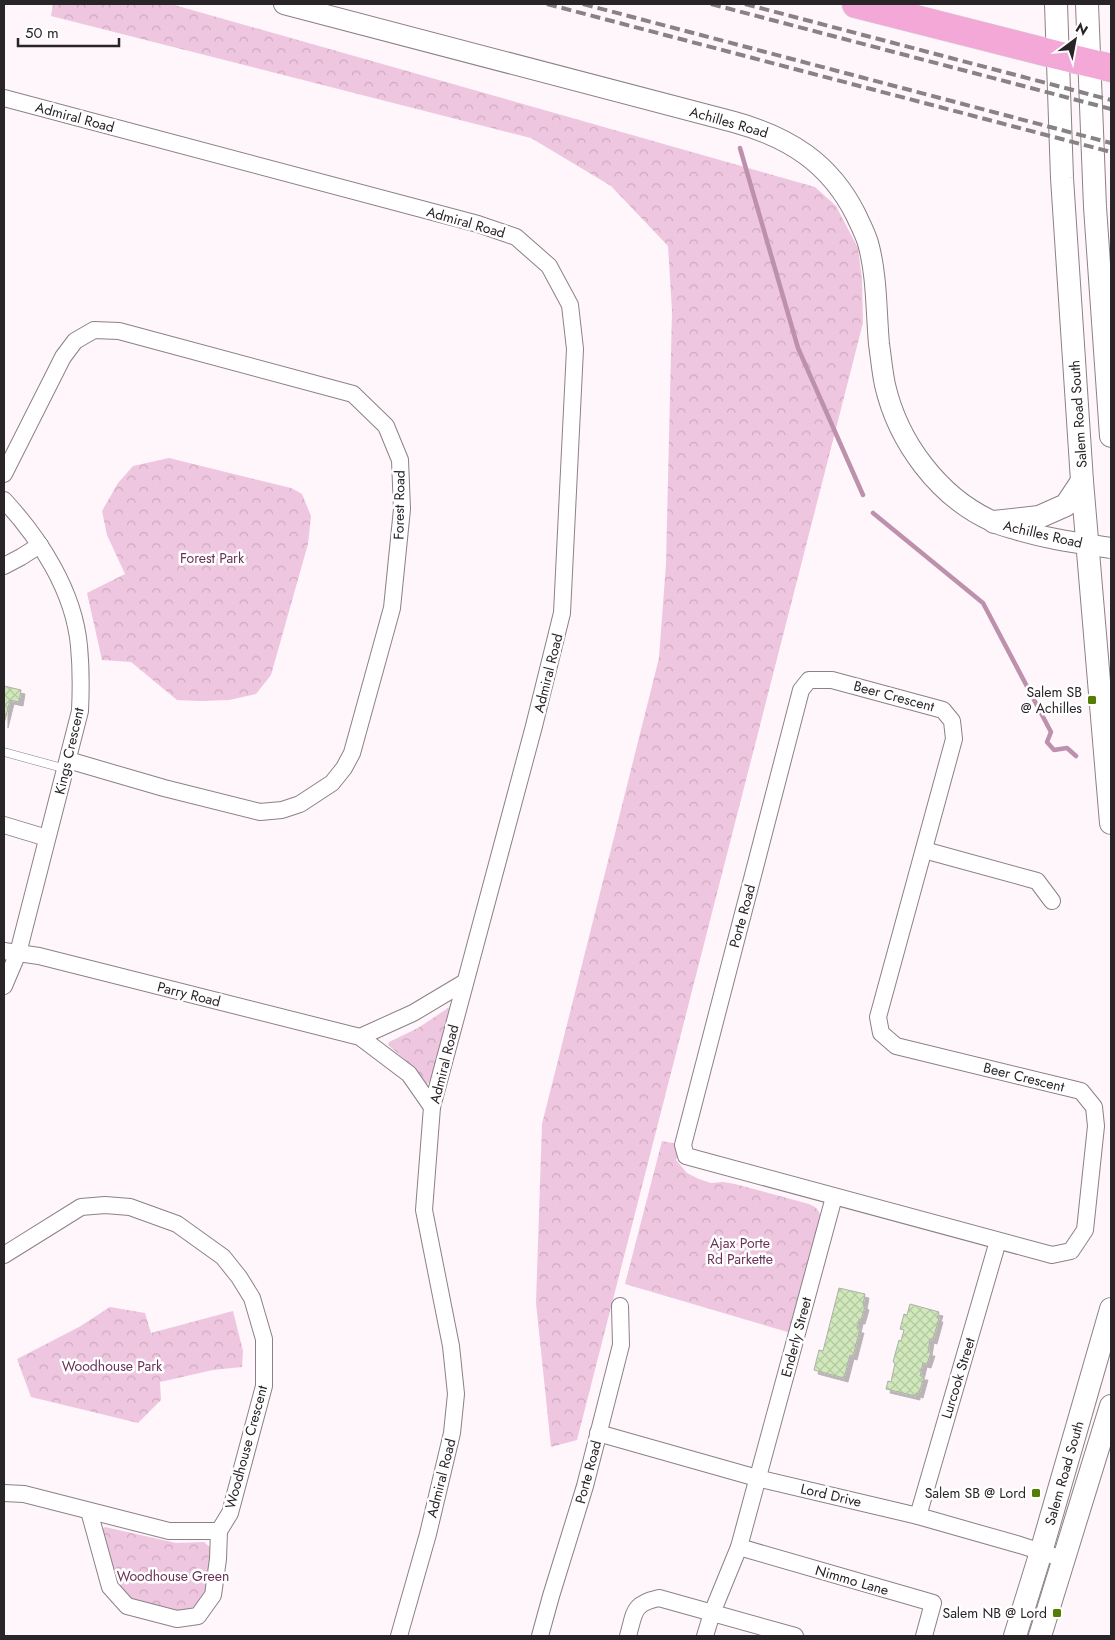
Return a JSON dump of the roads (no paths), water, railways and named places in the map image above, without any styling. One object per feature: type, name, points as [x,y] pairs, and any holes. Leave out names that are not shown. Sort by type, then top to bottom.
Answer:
[{"type":"highway","points":[[856,4],[1100,65]]},
{"type":"main road","name":"Salem Road South","points":[[1056,4],[1062,178],[1082,481],[1111,823]]},
{"type":"main road","points":[[1087,4],[1100,65],[1096,207],[1111,436]]},
{"type":"main road","points":[[994,522],[1039,517],[1066,505],[1082,481]]},
{"type":"main road","name":"Salem Road South","points":[[1015,1636],[1042,1552],[1111,1309]]},
{"type":"main road","name":"Salem Road South","points":[[1040,1636],[1111,1406]]},
{"type":"street","name":"Achilles Road","points":[[284,4],[748,126],[774,135],[808,156],[825,171],[851,205],[867,240],[872,259],[885,385],[894,414],[906,440],[928,471],[958,501],[994,522],[1036,536],[1111,548]]},
{"type":"street","name":"Admiral Road","points":[[4,98],[478,224],[516,238],[548,266],[570,305],[575,349],[562,613],[534,726],[432,1107],[424,1210],[452,1346],[456,1394],[452,1433],[428,1534],[399,1636]]},
{"type":"street","name":"Forest Road","points":[[4,474],[63,357],[75,341],[94,330],[118,331],[353,394],[386,426],[400,460],[402,509],[392,608],[352,753],[344,768],[332,783],[300,804],[282,810],[260,812],[67,765]]},
{"type":"street","name":"Kings Crescent","points":[[4,500],[22,520],[40,545],[59,579],[71,611],[79,644],[80,712],[55,812],[11,952],[4,986]]},
{"type":"street","points":[[4,566],[22,558],[40,545]]},
{"type":"street","name":"Beer Crescent","points":[[686,1156],[1052,1255],[1071,1251],[1085,1230],[1096,1126],[1094,1107],[1081,1091],[896,1046],[881,1033],[878,1017],[954,738],[952,721],[943,710],[832,680],[809,680]]},
{"type":"street","name":"Porte Road","points":[[686,1156],[683,1145],[738,930],[801,690],[809,680]]},
{"type":"street","points":[[4,825],[47,838]]},
{"type":"street","points":[[924,850],[1037,881],[1052,901]]},
{"type":"street","name":"Parry Road","points":[[11,952],[39,956],[360,1037],[409,1074],[432,1107]]},
{"type":"street","points":[[360,1037],[413,1013],[465,982]]},
{"type":"street","name":"Enderly Street","points":[[705,1636],[712,1613],[739,1547],[834,1197]]},
{"type":"street","name":"Woodhouse Crescent","points":[[4,1255],[81,1207],[105,1205],[130,1207],[177,1224],[223,1257],[239,1277],[252,1298],[264,1339],[264,1386],[230,1513],[219,1531],[218,1558],[213,1595],[198,1616],[177,1619],[127,1606],[110,1587],[89,1511]]},
{"type":"street","name":"Lurcook Street","points":[[918,1516],[998,1241]]},
{"type":"street","name":"Porte Road","points":[[540,1636],[585,1486],[621,1345],[620,1306]]},
{"type":"street","name":"Lord Drive","points":[[598,1433],[757,1478],[918,1516],[1063,1559]]},
{"type":"street","points":[[4,1493],[24,1494],[169,1531],[219,1531]]},
{"type":"street","name":"Nimmo Lane","points":[[739,1547],[933,1603],[924,1636]]},
{"type":"street","points":[[628,1636],[635,1609],[644,1601],[659,1598],[777,1634],[795,1636]]},
{"type":"lane","points":[[4,752],[67,765]]},
{"type":"waterway","points":[[740,148],[798,348],[863,495]]},
{"type":"waterway","points":[[873,513],[983,603],[1051,732],[1047,742],[1054,750],[1067,748],[1076,756]]},
{"type":"railway","points":[[547,4],[1111,152]]},
{"type":"railway","points":[[583,4],[1111,143]]},
{"type":"railway","points":[[711,4],[1111,109]]},
{"type":"railway","points":[[745,4],[1111,100]]},
{"type":"place","name":"Salem SB @ Achilles","points":[[1092,700]]},
{"type":"place","name":"Salem SB @ Lord","points":[[1036,1493]]},
{"type":"place","name":"Salem NB @ Lord","points":[[1057,1613]]},
{"type":"park label","name":"Forest Park","points":[[212,558]]},
{"type":"park label","name":"Ajax Porte Rd Parkette","points":[[740,1252]]},
{"type":"park label","name":"Woodhouse Park","points":[[112,1366]]},
{"type":"park label","name":"Woodhouse Green","points":[[173,1576]]}]
